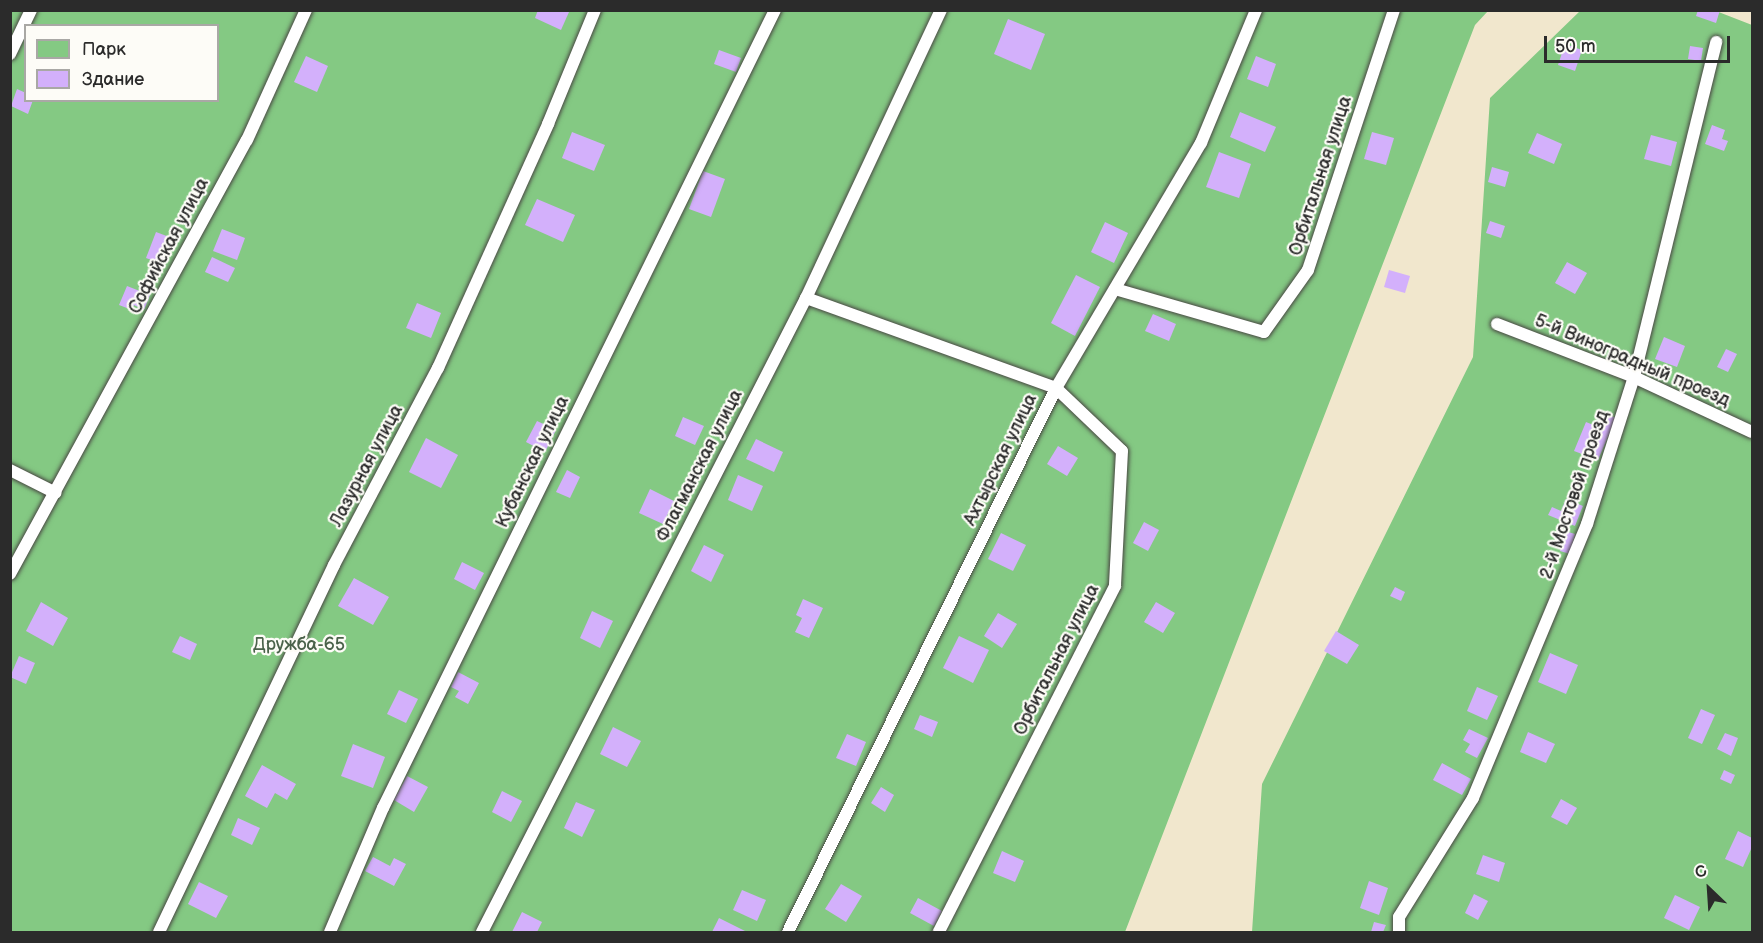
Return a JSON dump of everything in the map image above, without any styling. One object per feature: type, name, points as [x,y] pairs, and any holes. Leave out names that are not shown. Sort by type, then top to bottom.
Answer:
[{"type":"lane","points":[[25,24],[32,10]]},
{"type":"lane","name":"Софийская улица","points":[[10,574],[247,140],[306,10]]},
{"type":"lane","name":"Лазурная улица","points":[[159,933],[334,566],[438,368],[549,124],[595,10]]},
{"type":"lane","name":"Кубанская улица","points":[[330,933],[383,808],[775,10]]},
{"type":"lane","name":"Флагманская улица","points":[[482,933],[806,298],[941,10]]},
{"type":"lane","name":"Ахтырская улица","points":[[788,933],[1056,388],[1201,143],[1256,10]]},
{"type":"lane","name":"Орбитальная улица","points":[[1115,289],[1264,332],[1308,270],[1394,10]]},
{"type":"lane","points":[[10,54],[24,26]]},
{"type":"lane","name":"2-й Мостовой проезд","points":[[1399,933],[1399,917],[1473,798],[1528,671],[1587,524],[1634,377],[1716,42]]},
{"type":"lane","name":"Орбитальная улица","points":[[806,298],[1056,388],[1122,451],[1115,586],[939,933]]},
{"type":"lane","name":"5-й Виноградный проезд","points":[[1497,324],[1634,377],[1752,432]]},
{"type":"lane","points":[[10,470],[56,493]]},
{"type":"green space","name":"Дружба-65","points":[[11,11],[1488,11],[1475,25],[1125,932],[11,932]]},
{"type":"green space","points":[[1580,11],[1716,11],[1752,25],[1752,932],[1252,932],[1262,784],[1473,357],[1490,98]]},
{"type":"building","points":[[538,10],[569,12],[561,30],[535,18]]},
{"type":"building","points":[[1698,10],[1720,10],[1716,23],[1696,16]]},
{"type":"building","points":[[1008,19],[1045,34],[1031,70],[994,54]]},
{"type":"building","points":[[1565,44],[1582,50],[1575,71],[1558,65]]},
{"type":"building","points":[[1690,46],[1703,48],[1701,61],[1688,59]]},
{"type":"building","points":[[719,50],[741,58],[736,72],[714,64]]},
{"type":"building","points":[[306,56],[328,66],[317,92],[294,82]]},
{"type":"building","points":[[1256,56],[1276,64],[1268,87],[1247,79]]},
{"type":"building","points":[[17,89],[24,92],[24,102],[32,102],[28,114],[11,106]]},
{"type":"building","points":[[1240,112],[1276,127],[1265,152],[1230,137]]},
{"type":"building","points":[[1712,125],[1725,130],[1722,139],[1728,141],[1724,151],[1705,144]]},
{"type":"building","points":[[572,132],[605,145],[594,171],[562,158]]},
{"type":"building","points":[[1372,132],[1394,138],[1386,165],[1364,159]]},
{"type":"building","points":[[1537,133],[1562,144],[1554,164],[1528,153]]},
{"type":"building","points":[[1651,135],[1677,142],[1671,166],[1644,159]]},
{"type":"building","points":[[1219,152],[1251,164],[1239,198],[1206,187]]},
{"type":"building","points":[[1492,167],[1509,172],[1505,187],[1488,182]]},
{"type":"building","points":[[703,171],[725,179],[711,217],[689,209]]},
{"type":"building","points":[[537,199],[575,215],[563,242],[525,225]]},
{"type":"building","points":[[1490,221],[1505,226],[1501,238],[1486,233]]},
{"type":"building","points":[[1105,222],[1128,233],[1114,263],[1091,252]]},
{"type":"building","points":[[222,229],[245,238],[237,260],[213,251]]},
{"type":"building","points":[[156,232],[172,238],[162,264],[146,258]]},
{"type":"building","points":[[212,257],[235,268],[228,282],[205,272]]},
{"type":"building","points":[[1567,262],[1587,273],[1575,294],[1555,283]]},
{"type":"building","points":[[1389,270],[1410,276],[1405,293],[1384,287]]},
{"type":"building","points":[[1076,275],[1100,287],[1075,336],[1051,323]]},
{"type":"building","points":[[127,286],[150,295],[144,310],[134,305],[132,310],[119,305]]},
{"type":"building","points":[[417,303],[441,313],[431,338],[406,328]]},
{"type":"building","points":[[1153,314],[1176,324],[1169,341],[1145,331]]},
{"type":"building","points":[[1664,337],[1685,346],[1677,367],[1655,359]]},
{"type":"building","points":[[1726,349],[1737,354],[1728,372],[1717,367]]},
{"type":"building","points":[[1607,414],[1616,418],[1598,460],[1574,451],[1586,422],[1601,428]]},
{"type":"building","points":[[683,417],[704,426],[695,445],[675,436]]},
{"type":"building","points":[[537,421],[556,430],[545,452],[526,442]]},
{"type":"building","points":[[426,438],[458,455],[441,488],[409,472]]},
{"type":"building","points":[[756,439],[783,452],[774,472],[746,459]]},
{"type":"building","points":[[1058,446],[1078,458],[1067,476],[1047,464]]},
{"type":"building","points":[[567,470],[580,477],[570,498],[556,492]]},
{"type":"building","points":[[738,475],[763,486],[752,511],[728,500]]},
{"type":"building","points":[[650,489],[674,501],[663,524],[639,513]]},
{"type":"building","points":[[1566,499],[1583,506],[1575,526],[1548,515],[1552,507],[1561,511]]},
{"type":"building","points":[[1144,522],[1159,530],[1148,551],[1133,543]]},
{"type":"building","points":[[1565,531],[1575,534],[1570,554],[1560,551]]},
{"type":"building","points":[[1001,533],[1026,545],[1013,571],[988,559]]},
{"type":"building","points":[[704,545],[724,555],[711,582],[691,571]]},
{"type":"building","points":[[462,562],[484,573],[475,590],[454,579]]},
{"type":"building","points":[[354,578],[389,597],[373,625],[338,606]]},
{"type":"building","points":[[1395,587],[1405,592],[1401,601],[1390,596]]},
{"type":"building","points":[[803,599],[823,608],[809,638],[795,632],[802,618],[796,615]]},
{"type":"building","points":[[41,602],[68,618],[53,646],[26,631]]},
{"type":"building","points":[[1156,602],[1175,613],[1163,633],[1144,622]]},
{"type":"building","points":[[592,611],[613,621],[600,648],[580,638]]},
{"type":"building","points":[[998,613],[1017,624],[1002,648],[984,636]]},
{"type":"building","points":[[1336,631],[1359,645],[1347,664],[1324,651]]},
{"type":"building","points":[[180,636],[197,644],[190,660],[172,652]]},
{"type":"building","points":[[959,636],[989,650],[973,683],[943,668]]},
{"type":"building","points":[[1550,653],[1578,665],[1566,694],[1538,682]]},
{"type":"building","points":[[19,656],[35,663],[26,684],[10,677]]},
{"type":"building","points":[[458,672],[479,683],[468,704],[455,697],[459,691],[451,687]]},
{"type":"building","points":[[1477,687],[1498,696],[1487,720],[1467,711]]},
{"type":"building","points":[[399,690],[418,699],[406,723],[387,714]]},
{"type":"building","points":[[1701,709],[1715,715],[1702,744],[1688,738]]},
{"type":"building","points":[[920,715],[938,722],[932,737],[914,729]]},
{"type":"building","points":[[613,727],[641,741],[627,767],[600,754]]},
{"type":"building","points":[[1469,729],[1488,738],[1477,758],[1465,752],[1470,744],[1463,740]]},
{"type":"building","points":[[1528,732],[1555,744],[1546,763],[1520,752]]},
{"type":"building","points":[[1725,733],[1738,738],[1731,756],[1717,749]]},
{"type":"building","points":[[847,734],[866,742],[856,766],[836,758]]},
{"type":"building","points":[[353,744],[385,757],[373,788],[341,776]]},
{"type":"building","points":[[1442,763],[1471,779],[1462,795],[1433,780]]},
{"type":"building","points":[[262,765],[296,784],[287,800],[275,793],[267,808],[245,796]]},
{"type":"building","points":[[1724,770],[1735,775],[1731,784],[1720,779]]},
{"type":"building","points":[[407,776],[428,787],[414,812],[394,800]]},
{"type":"building","points":[[881,787],[894,795],[885,812],[871,803]]},
{"type":"building","points":[[502,791],[522,801],[511,822],[492,812]]},
{"type":"building","points":[[1561,799],[1577,808],[1567,825],[1551,817]]},
{"type":"building","points":[[576,802],[595,810],[582,837],[564,828]]},
{"type":"building","points":[[238,818],[260,828],[252,845],[231,835]]},
{"type":"building","points":[[1738,831],[1752,838],[1752,847],[1743,867],[1725,859]]},
{"type":"building","points":[[1002,851],[1024,861],[1015,882],[993,873]]},
{"type":"building","points":[[1483,855],[1505,863],[1499,882],[1476,874]]},
{"type":"building","points":[[373,857],[390,866],[394,858],[406,864],[394,886],[365,871]]},
{"type":"building","points":[[1369,881],[1388,888],[1379,915],[1360,908]]},
{"type":"building","points":[[199,882],[228,896],[216,918],[188,904]]},
{"type":"building","points":[[841,884],[862,896],[846,922],[825,909]]},
{"type":"building","points":[[742,890],[766,900],[757,921],[733,910]]},
{"type":"building","points":[[1474,894],[1488,901],[1478,920],[1465,913]]},
{"type":"building","points":[[1675,895],[1700,907],[1689,930],[1664,918]]},
{"type":"building","points":[[918,898],[942,911],[934,926],[910,913]]},
{"type":"building","points":[[522,912],[542,922],[537,932],[512,932]]},
{"type":"building","points":[[719,918],[747,932],[712,932]]},
{"type":"building","points":[[1374,922],[1386,925],[1383,932],[1371,932]]}]
